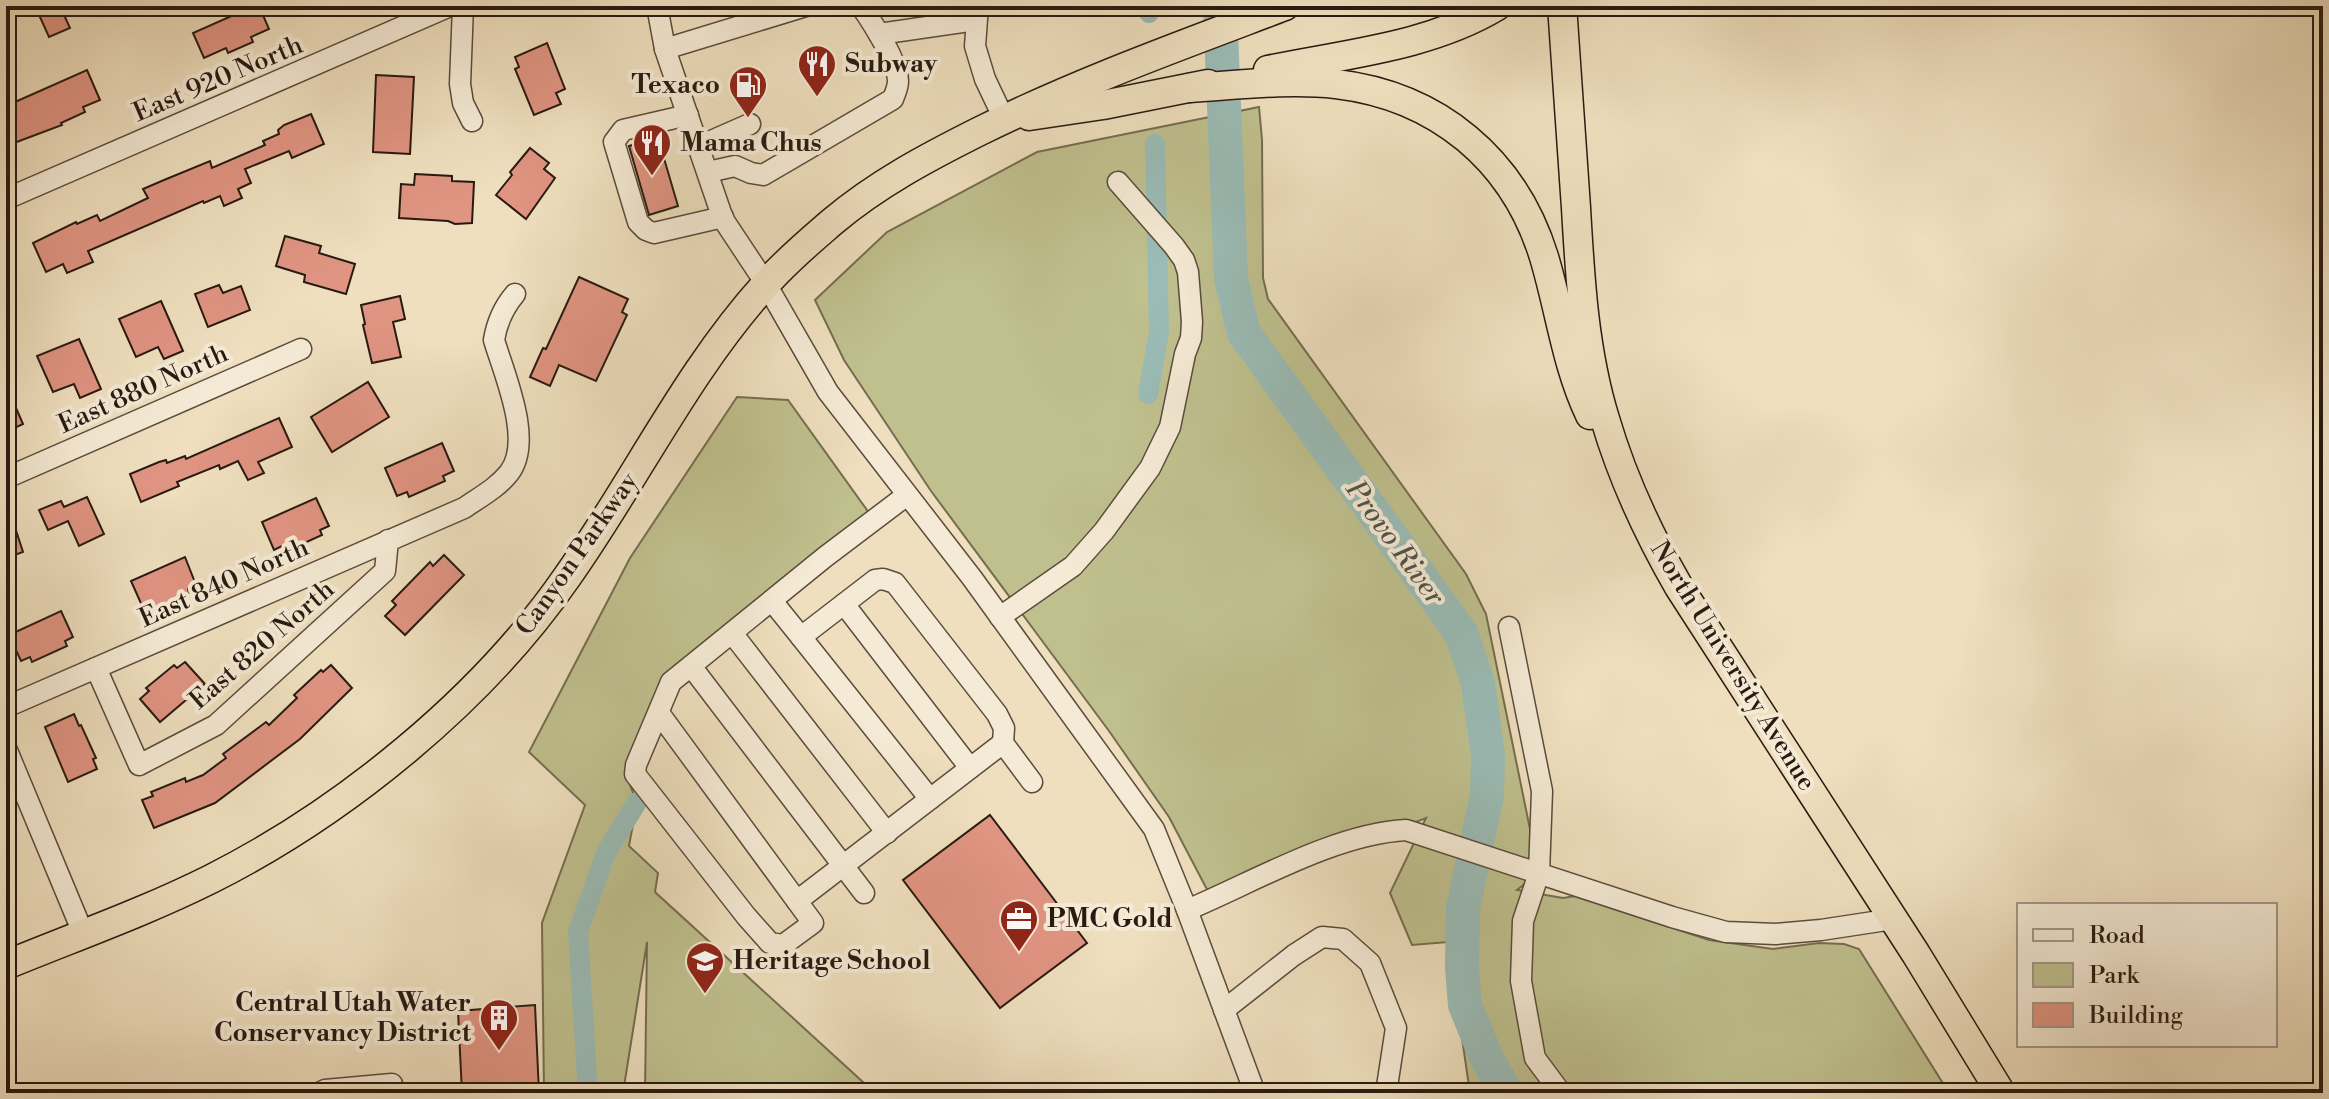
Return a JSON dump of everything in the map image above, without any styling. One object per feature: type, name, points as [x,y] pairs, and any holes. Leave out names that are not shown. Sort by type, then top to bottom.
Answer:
[{"type":"highway","name":"Canyon Parkway","points":[[6,965],[175,896],[257,854],[300,828],[391,761],[465,695],[522,636],[559,589],[696,375],[766,284],[861,199],[912,166],[1050,96],[1284,6]]},
{"type":"highway","points":[[1274,76],[1439,32],[1497,6]]},
{"type":"highway","name":"North University Avenue","points":[[1562,6],[1588,344],[1604,418],[1617,456],[1679,587],[2001,1093]]},
{"type":"highway","points":[[1274,76],[1338,84],[1394,97],[1450,125],[1487,155],[1509,183],[1533,227],[1576,381],[1593,422],[1617,456]]},
{"type":"highway","name":"Canyon Parkway","points":[[1004,119],[1070,111],[1274,76]]},
{"type":"highway","points":[[1976,1050],[2016,1093]]},
{"type":"street","name":"East 920 North","points":[[6,199],[450,6]]},
{"type":"street","points":[[463,6],[460,84],[463,103],[472,121]]},
{"type":"street","points":[[657,6],[665,49],[723,217],[766,284],[828,392],[1000,617],[1154,829],[1255,1093]]},
{"type":"street","points":[[665,49],[806,6]]},
{"type":"street","points":[[708,172],[735,166],[763,175],[893,99],[898,78],[879,34],[861,6]]},
{"type":"street","points":[[879,34],[977,13],[977,56],[1004,119]]},
{"type":"street","points":[[688,115],[623,130],[614,142],[638,222],[654,233],[723,217]]},
{"type":"street","points":[[700,146],[750,124]]},
{"type":"street","points":[[1000,617],[1073,566],[1104,531],[1150,468],[1170,427],[1191,338],[1187,265],[1118,182]]},
{"type":"street","name":"East 840 North","points":[[6,707],[464,508],[490,490],[510,471],[519,441],[517,417],[494,340],[504,307],[515,294]]},
{"type":"street","name":"East 880 North","points":[[6,478],[301,349]]},
{"type":"street","points":[[659,713],[813,923],[783,945],[770,943],[746,916],[635,774],[636,765],[671,682],[907,495]]},
{"type":"street","name":"East 820 North","points":[[96,668],[139,765],[216,725],[385,571],[388,540]]},
{"type":"street","points":[[801,637],[875,580],[895,583],[997,714],[1004,728],[1003,743],[1032,782]]},
{"type":"street","points":[[772,601],[930,799]]},
{"type":"street","points":[[844,604],[970,768]]},
{"type":"street","points":[[1509,627],[1542,791],[1539,873],[1523,921],[1521,981],[1535,1058],[1561,1093]]},
{"type":"street","points":[[732,633],[887,833]]},
{"type":"street","points":[[691,666],[864,893]]},
{"type":"street","points":[[797,901],[1003,743]]},
{"type":"street","points":[[6,748],[14,788],[83,933]]},
{"type":"street","points":[[1187,910],[1319,850],[1390,831],[1406,830],[1726,932],[1776,934],[1893,919]]},
{"type":"street","points":[[1224,1010],[1322,937],[1343,939],[1370,963],[1396,1028],[1386,1093]]},
{"type":"street","points":[[319,1093],[392,1084]]},
{"type":"green space","points":[[1259,107],[1263,278],[1268,299],[1466,574],[1486,614],[1539,873],[1517,890],[1563,898],[1575,896],[1709,940],[1773,949],[1819,943],[1844,944],[1859,949],[1949,1093],[1470,1093],[1448,942],[1412,945],[1390,893],[1426,818],[1212,899],[1169,817],[931,491],[844,360],[815,300],[887,232],[1037,152]]},
{"type":"green space","points":[[737,397],[788,400],[872,517],[669,681],[628,780],[637,802],[629,846],[658,873],[655,892],[875,1093],[645,1093],[647,942],[623,1093],[544,1093],[542,923],[585,805],[529,752],[630,558]]},
{"type":"building","points":[[35,6],[60,6],[70,28],[49,37]]},
{"type":"building","points":[[259,6],[269,29],[251,37],[253,42],[228,53],[226,48],[204,58],[193,33]]},
{"type":"building","points":[[547,43],[565,89],[556,93],[561,104],[534,115],[515,69],[519,67],[515,57]]},
{"type":"building","points":[[87,70],[100,100],[83,107],[85,112],[62,125],[6,146],[6,106]]},
{"type":"building","points":[[376,75],[414,77],[410,154],[373,152]]},
{"type":"building","points":[[311,114],[324,144],[292,158],[289,151],[245,169],[251,183],[238,189],[242,198],[224,206],[220,196],[203,201],[88,251],[93,262],[67,273],[63,264],[46,272],[33,243],[97,215],[100,221],[148,198],[143,189],[164,180],[210,161],[212,168],[265,145],[263,141],[279,134],[278,130],[284,125]]},
{"type":"building","name":"Mama Chus","points":[[658,138],[678,206],[649,215],[629,146]]},
{"type":"building","points":[[530,148],[549,163],[544,169],[555,178],[526,219],[496,195]]},
{"type":"building","points":[[415,174],[452,176],[452,181],[474,182],[472,223],[399,218],[401,184],[414,185]]},
{"type":"building","points":[[285,236],[321,246],[319,253],[355,264],[346,294],[304,282],[305,275],[276,266]]},
{"type":"building","points":[[579,277],[628,299],[622,312],[627,315],[596,381],[559,365],[550,386],[530,377]]},
{"type":"building","points":[[219,285],[223,293],[241,286],[250,310],[208,327],[195,294]]},
{"type":"building","points":[[400,296],[405,319],[393,322],[401,357],[372,363],[361,305]]},
{"type":"building","points":[[161,301],[183,351],[164,359],[158,347],[136,357],[119,319]]},
{"type":"building","points":[[79,339],[101,389],[80,398],[74,384],[53,392],[37,356]]},
{"type":"building","points":[[368,382],[389,417],[332,452],[311,417]]},
{"type":"building","points":[[6,385],[23,424],[6,432]]},
{"type":"building","points":[[279,418],[292,447],[258,462],[264,473],[248,480],[238,461],[220,469],[219,465],[177,482],[179,486],[141,502],[130,474],[166,460],[167,463],[185,456],[186,459]]},
{"type":"building","points":[[442,443],[454,471],[443,476],[445,481],[409,497],[407,492],[397,496],[385,468]]},
{"type":"building","points":[[87,497],[104,534],[79,546],[68,521],[48,530],[39,510],[61,501],[64,507]]},
{"type":"building","points":[[316,498],[329,526],[320,530],[322,535],[287,551],[284,545],[274,550],[262,522]]},
{"type":"building","points":[[9,509],[23,552],[6,558],[6,510]]},
{"type":"building","points":[[444,555],[464,575],[405,635],[385,616],[396,605],[392,601],[430,562],[433,566]]},
{"type":"building","points":[[185,557],[196,585],[188,589],[189,593],[155,609],[152,604],[143,608],[131,581]]},
{"type":"building","points":[[61,611],[73,637],[65,641],[67,646],[32,662],[30,657],[21,661],[9,635]]},
{"type":"building","points":[[185,662],[205,684],[160,722],[140,699],[149,691],[146,688],[174,665],[177,668]]},
{"type":"building","points":[[331,665],[352,688],[300,739],[215,803],[154,828],[142,800],[153,796],[151,792],[185,778],[186,782],[203,775],[226,758],[223,754],[266,722],[269,725],[297,698],[294,695],[321,670],[323,672]]},
{"type":"building","points":[[74,714],[96,758],[93,759],[97,769],[68,782],[45,727]]},
{"type":"building","points":[[990,815],[1087,943],[1000,1008],[903,880]]},
{"type":"building","name":"Central Utah Water Conservancy District","points":[[535,1005],[539,1093],[462,1093],[458,1011]]},
{"type":"waterway","points":[[1148,6],[1149,13]]},
{"type":"waterway","name":"Provo River","points":[[1220,6],[1231,279],[1244,333],[1461,633],[1478,683],[1488,756],[1487,795],[1463,908],[1462,968],[1465,1005],[1487,1059],[1507,1093]]},
{"type":"waterway","points":[[1148,394],[1159,332],[1155,144]]},
{"type":"waterway","points":[[588,1093],[578,932],[606,853],[637,802]]},
{"type":"place","name":"Subway","points":[[817,98]]},
{"type":"place","name":"Texaco","points":[[748,119]]},
{"type":"place","name":"Mama Chus","points":[[652,177]]},
{"type":"place","name":"PMC Gold","points":[[1019,953]]},
{"type":"place","name":"Heritage School","points":[[705,995]]},
{"type":"place","name":"Central Utah Water Conservancy District","points":[[499,1052]]}]
